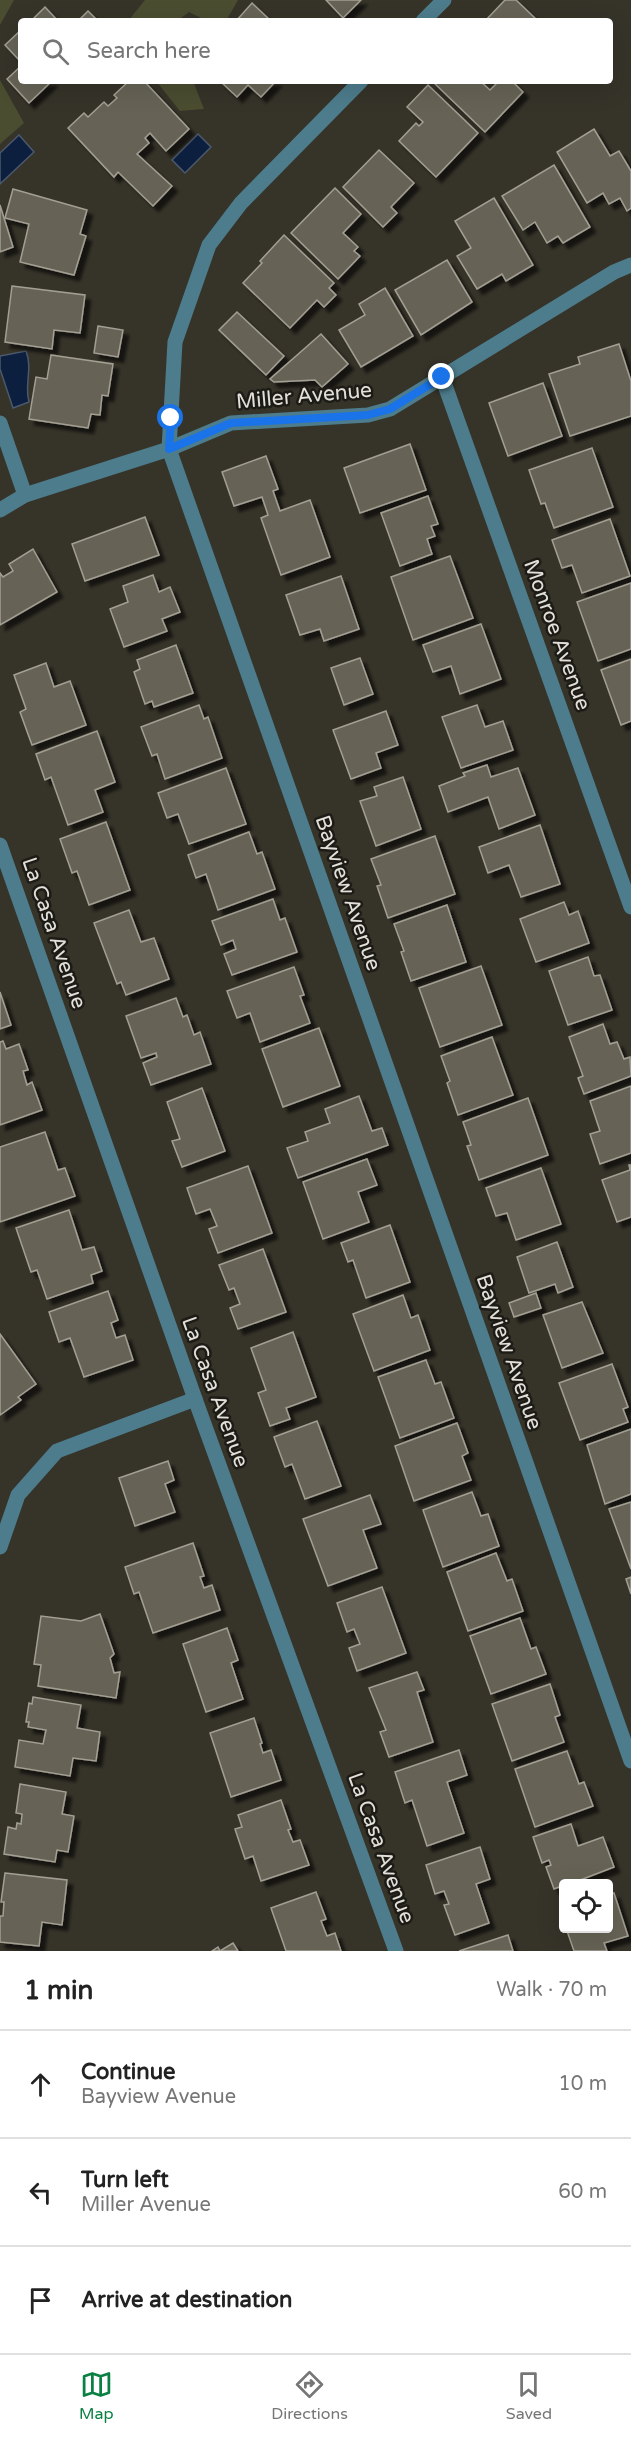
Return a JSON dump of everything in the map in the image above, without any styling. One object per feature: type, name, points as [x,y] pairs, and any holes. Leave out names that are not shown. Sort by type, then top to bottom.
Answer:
[{"type":"street","points":[[426,18],[444,0]]},
{"type":"street","name":"Bayview Avenue","points":[[358,84],[308,132],[241,203],[209,245],[175,342],[169,449],[631,1761]]},
{"type":"street","name":"Miller Avenue","points":[[0,510],[25,495],[169,449],[231,423],[368,415],[379,412],[409,399],[614,272],[631,265]]},
{"type":"street","name":"Monroe Avenue","points":[[442,377],[631,907]]},
{"type":"street","points":[[0,423],[25,495]]},
{"type":"street","name":"La Casa Avenue","points":[[0,845],[195,1399],[396,1951]]},
{"type":"street","points":[[0,1547],[18,1495],[57,1450],[195,1399]]},
{"type":"green space","points":[[0,0],[14,0],[0,25]]},
{"type":"green space","points":[[145,0],[238,0],[228,18],[201,18],[189,12],[181,18],[130,18]]},
{"type":"green space","points":[[0,80],[24,123],[0,144]]},
{"type":"green space","points":[[158,84],[194,84],[204,109],[180,111]]},
{"type":"water","points":[[198,134],[211,147],[185,173],[172,160]]},
{"type":"water","points":[[19,135],[34,152],[0,184],[0,153]]},
{"type":"water","points":[[26,351],[29,364],[27,389],[29,402],[13,408],[0,369],[0,356]]},
{"type":"building","points":[[326,0],[361,0],[343,18]]},
{"type":"building","points":[[505,0],[516,0],[535,18],[488,18]]},
{"type":"building","points":[[252,3],[268,18],[239,18]]},
{"type":"building","points":[[45,7],[55,18],[34,18]]},
{"type":"building","points":[[88,11],[95,18],[81,18]]},
{"type":"building","points":[[18,33],[18,59],[5,45]]},
{"type":"building","points":[[18,69],[18,84],[49,84],[29,103],[7,79]]},
{"type":"building","points":[[126,84],[147,84],[189,129],[166,151],[150,133],[145,138],[149,143],[137,154],[172,186],[153,206],[118,172],[114,177],[68,128],[84,113],[88,117],[104,102],[108,106],[117,98],[114,95]]},
{"type":"building","points":[[223,84],[273,84],[261,97],[248,85],[237,97]]},
{"type":"building","points":[[435,84],[483,84],[490,90],[496,84],[515,84],[523,92],[485,132]]},
{"type":"building","points":[[428,85],[478,133],[436,177],[399,141],[416,123],[419,126],[423,122],[407,107]]},
{"type":"building","points":[[594,129],[610,156],[619,151],[631,171],[631,208],[627,211],[620,198],[609,204],[603,193],[587,203],[557,152]]},
{"type":"building","points":[[379,150],[414,183],[391,207],[397,213],[383,227],[343,187]]},
{"type":"building","points":[[554,165],[590,227],[563,243],[558,236],[547,243],[535,222],[523,230],[502,196]]},
{"type":"building","points":[[335,188],[361,214],[343,233],[358,247],[354,251],[360,256],[338,279],[291,233]]},
{"type":"building","points":[[13,189],[87,210],[80,234],[86,236],[74,275],[20,262],[29,224],[5,218]]},
{"type":"building","points":[[494,198],[533,265],[506,281],[502,274],[477,289],[457,256],[471,248],[455,221]]},
{"type":"building","points":[[0,205],[13,247],[0,252]]},
{"type":"building","points":[[284,235],[334,283],[329,288],[336,295],[324,307],[317,300],[290,328],[243,283]]},
{"type":"building","points":[[447,260],[472,302],[421,335],[395,290]]},
{"type":"building","points":[[12,286],[85,295],[80,333],[54,330],[52,349],[5,342]]},
{"type":"building","points":[[385,288],[413,336],[361,367],[339,330],[365,315],[359,304]]},
{"type":"building","points":[[237,312],[284,356],[266,375],[219,330]]},
{"type":"building","points":[[98,326],[123,330],[118,357],[94,353]]},
{"type":"building","points":[[321,334],[348,364],[322,387],[315,380],[274,382],[270,379]]},
{"type":"building","points":[[619,344],[631,381],[631,416],[570,436],[549,374],[580,364],[578,357]]},
{"type":"building","points":[[51,355],[113,364],[108,396],[102,395],[100,415],[91,414],[88,428],[29,419],[36,377],[47,379]]},
{"type":"building","points":[[543,383],[562,436],[508,456],[489,403]]},
{"type":"building","points":[[410,444],[426,490],[360,513],[344,468]]},
{"type":"building","points":[[592,448],[613,507],[554,528],[545,503],[541,504],[529,470]]},
{"type":"building","points":[[266,456],[278,489],[273,491],[280,511],[310,500],[330,557],[281,575],[261,518],[268,515],[262,497],[234,506],[222,472]]},
{"type":"building","points":[[428,496],[438,524],[431,526],[435,536],[427,539],[432,554],[400,566],[381,513]]},
{"type":"building","points":[[145,517],[159,555],[85,581],[72,544]]},
{"type":"building","points":[[610,519],[630,576],[582,593],[572,565],[562,568],[552,540]]},
{"type":"building","points":[[33,549],[57,592],[0,625],[0,573],[3,577],[13,571],[9,564]]},
{"type":"building","points":[[450,556],[473,618],[413,640],[391,577]]},
{"type":"building","points":[[153,575],[159,592],[170,587],[180,612],[162,619],[167,631],[124,647],[110,609],[128,602],[123,586]]},
{"type":"building","points":[[341,576],[359,629],[324,641],[320,629],[300,635],[286,595]]},
{"type":"building","points":[[631,583],[631,649],[598,661],[577,602]]},
{"type":"building","points":[[481,624],[501,679],[460,694],[451,666],[433,672],[423,645]]},
{"type":"building","points":[[176,645],[193,693],[154,707],[152,701],[145,704],[134,672],[140,669],[137,660]]},
{"type":"building","points":[[360,658],[373,694],[344,705],[331,668]]},
{"type":"building","points":[[631,659],[631,721],[621,725],[601,670]]},
{"type":"building","points":[[46,663],[54,687],[70,681],[86,725],[32,745],[20,712],[26,709],[14,675]]},
{"type":"building","points":[[199,705],[204,719],[208,717],[222,758],[165,779],[157,754],[152,756],[141,727]]},
{"type":"building","points":[[477,705],[485,727],[503,721],[513,750],[461,768],[442,717]]},
{"type":"building","points":[[386,711],[398,745],[376,753],[381,768],[351,779],[333,730]]},
{"type":"building","points":[[97,731],[115,782],[95,790],[103,812],[68,825],[51,777],[45,780],[36,754]]},
{"type":"building","points":[[487,765],[491,777],[518,768],[535,815],[499,829],[488,797],[448,812],[439,786],[465,776],[463,773]]},
{"type":"building","points":[[226,768],[246,824],[189,844],[178,814],[167,818],[158,793]]},
{"type":"building","points":[[403,777],[421,829],[376,846],[360,801],[377,796],[374,787]]},
{"type":"building","points":[[106,822],[130,890],[89,905],[77,871],[72,873],[60,839]]},
{"type":"building","points":[[540,825],[560,884],[521,897],[509,865],[488,873],[479,847]]},
{"type":"building","points":[[249,832],[257,854],[262,852],[275,889],[218,910],[206,874],[196,878],[188,855]]},
{"type":"building","points":[[435,836],[455,894],[388,918],[377,886],[381,885],[371,859]]},
{"type":"building","points":[[273,899],[280,920],[285,918],[297,952],[232,975],[224,954],[236,949],[233,940],[221,945],[212,921]]},
{"type":"building","points":[[564,902],[569,915],[578,911],[589,943],[536,962],[520,919]]},
{"type":"building","points":[[447,905],[466,962],[411,981],[401,952],[404,951],[394,924]]},
{"type":"building","points":[[129,910],[141,942],[154,938],[169,979],[126,995],[121,982],[117,984],[94,923]]},
{"type":"building","points":[[588,957],[594,976],[600,975],[612,1010],[568,1025],[549,971]]},
{"type":"building","points":[[481,966],[502,1025],[440,1047],[419,988]]},
{"type":"building","points":[[294,967],[304,995],[300,996],[310,1023],[260,1042],[250,1013],[237,1018],[227,991]]},
{"type":"building","points":[[0,992],[11,1025],[0,1029]]},
{"type":"building","points":[[176,998],[183,1017],[187,1015],[194,1035],[200,1032],[211,1064],[151,1085],[143,1063],[157,1057],[156,1053],[141,1058],[126,1016]]},
{"type":"building","points":[[603,1024],[610,1044],[617,1042],[624,1059],[630,1057],[631,1076],[584,1094],[578,1078],[583,1076],[569,1037]]},
{"type":"building","points":[[319,1028],[340,1086],[283,1107],[262,1049]]},
{"type":"building","points":[[492,1037],[513,1095],[458,1115],[441,1056]]},
{"type":"building","points":[[3,1041],[6,1049],[19,1044],[28,1070],[23,1071],[27,1085],[32,1082],[42,1110],[0,1125],[0,1042]]},
{"type":"building","points":[[631,1086],[631,1153],[600,1164],[590,1134],[600,1131],[590,1101]]},
{"type":"building","points":[[202,1088],[225,1151],[182,1167],[172,1141],[180,1139],[167,1102]]},
{"type":"building","points":[[359,1096],[372,1131],[382,1128],[388,1145],[298,1178],[287,1148],[308,1141],[305,1132],[330,1123],[325,1109]]},
{"type":"building","points":[[528,1098],[548,1155],[479,1180],[467,1146],[471,1145],[463,1122]]},
{"type":"building","points":[[45,1132],[58,1170],[65,1168],[75,1196],[0,1222],[0,1147]]},
{"type":"building","points":[[367,1159],[377,1185],[358,1192],[369,1222],[323,1239],[303,1182]]},
{"type":"building","points":[[629,1165],[631,1165],[631,1217],[617,1222],[602,1180],[630,1170]]},
{"type":"building","points":[[248,1166],[272,1233],[218,1253],[209,1229],[217,1226],[210,1209],[196,1214],[187,1188]]},
{"type":"building","points":[[541,1168],[561,1224],[516,1240],[507,1213],[496,1216],[486,1188]]},
{"type":"building","points":[[69,1210],[82,1250],[94,1247],[102,1271],[91,1275],[93,1283],[47,1299],[37,1270],[31,1272],[16,1228]]},
{"type":"building","points":[[390,1225],[410,1282],[366,1298],[353,1260],[348,1262],[341,1243]]},
{"type":"building","points":[[557,1242],[573,1287],[558,1293],[555,1284],[529,1293],[517,1257]]},
{"type":"building","points":[[263,1249],[286,1312],[238,1329],[230,1308],[240,1304],[234,1288],[229,1290],[219,1265]]},
{"type":"building","points":[[108,1291],[118,1320],[111,1323],[116,1338],[125,1335],[133,1360],[84,1377],[70,1338],[59,1342],[49,1312]]},
{"type":"building","points":[[536,1293],[541,1308],[514,1317],[509,1303]]},
{"type":"building","points":[[403,1295],[411,1318],[418,1315],[430,1350],[374,1371],[353,1314]]},
{"type":"building","points":[[582,1302],[603,1353],[562,1368],[543,1315]]},
{"type":"building","points":[[293,1332],[316,1397],[286,1408],[290,1419],[270,1426],[258,1393],[266,1390],[251,1348]]},
{"type":"building","points":[[0,1334],[36,1384],[18,1397],[21,1400],[0,1415]]},
{"type":"building","points":[[426,1360],[435,1384],[441,1382],[454,1418],[400,1438],[378,1377]]},
{"type":"building","points":[[612,1364],[628,1407],[623,1409],[628,1422],[580,1440],[559,1383]]},
{"type":"building","points":[[317,1421],[341,1486],[305,1499],[292,1464],[285,1467],[274,1437]]},
{"type":"building","points":[[457,1423],[468,1453],[462,1456],[471,1480],[414,1501],[395,1446]]},
{"type":"building","points":[[631,1429],[631,1494],[605,1504],[587,1445]]},
{"type":"building","points":[[168,1461],[174,1480],[165,1484],[175,1512],[135,1526],[119,1478]]},
{"type":"building","points":[[472,1492],[481,1516],[488,1514],[499,1546],[443,1567],[423,1510]]},
{"type":"building","points":[[370,1495],[381,1524],[363,1530],[377,1568],[328,1586],[303,1519]]},
{"type":"building","points":[[631,1502],[631,1569],[609,1509]]},
{"type":"building","points":[[193,1543],[204,1576],[200,1577],[204,1588],[212,1585],[220,1610],[153,1633],[139,1592],[134,1594],[125,1567]]},
{"type":"building","points":[[496,1553],[507,1581],[512,1579],[523,1611],[468,1631],[447,1572]]},
{"type":"building","points":[[631,1577],[631,1594],[626,1579]]},
{"type":"building","points":[[382,1587],[406,1653],[357,1671],[349,1648],[360,1644],[354,1629],[347,1632],[337,1603]]},
{"type":"building","points":[[100,1614],[114,1654],[110,1658],[114,1673],[120,1672],[116,1698],[38,1686],[41,1665],[34,1664],[41,1616],[81,1621]]},
{"type":"building","points":[[520,1618],[531,1649],[536,1647],[546,1674],[491,1694],[470,1636]]},
{"type":"building","points":[[227,1628],[238,1660],[231,1663],[243,1699],[206,1712],[183,1644]]},
{"type":"building","points":[[417,1672],[424,1690],[417,1692],[433,1742],[389,1757],[380,1732],[386,1730],[369,1688]]},
{"type":"building","points":[[550,1684],[560,1715],[555,1717],[564,1742],[512,1761],[492,1704]]},
{"type":"building","points":[[33,1697],[81,1705],[77,1728],[100,1732],[96,1761],[73,1758],[70,1776],[15,1767],[19,1740],[43,1744],[46,1730],[28,1727],[29,1722],[26,1722],[29,1703],[32,1704]]},
{"type":"building","points":[[254,1718],[263,1753],[271,1750],[281,1780],[231,1797],[210,1733]]},
{"type":"building","points":[[459,1750],[467,1775],[447,1782],[464,1833],[427,1846],[412,1800],[405,1803],[395,1772]]},
{"type":"building","points":[[567,1751],[579,1784],[584,1782],[593,1806],[535,1827],[515,1769]]},
{"type":"building","points":[[20,1784],[66,1792],[62,1814],[74,1816],[68,1852],[57,1850],[55,1862],[4,1854],[8,1827],[16,1829],[17,1823],[21,1824],[22,1814],[16,1813]]},
{"type":"building","points":[[281,1800],[293,1842],[300,1840],[309,1865],[261,1881],[253,1856],[245,1859],[235,1829],[242,1827],[238,1815]]},
{"type":"building","points":[[571,1824],[578,1846],[603,1837],[614,1867],[583,1879],[559,1879],[559,1887],[554,1889],[546,1867],[551,1865],[549,1860],[542,1863],[533,1837]]},
{"type":"building","points":[[480,1847],[490,1879],[476,1884],[489,1923],[455,1935],[444,1905],[449,1904],[444,1891],[435,1894],[426,1865]]},
{"type":"building","points":[[5,1873],[67,1880],[62,1925],[42,1922],[39,1946],[0,1942],[0,1916],[3,1916],[4,1902],[1,1902]]},
{"type":"building","points":[[316,1892],[326,1919],[321,1921],[327,1936],[335,1933],[341,1951],[286,1951],[271,1908]]},
{"type":"building","points":[[613,1893],[628,1936],[604,1943],[607,1951],[574,1951],[568,1933],[613,1933]]},
{"type":"building","points":[[508,1935],[513,1951],[459,1951]]},
{"type":"building","points":[[233,1943],[238,1951],[220,1951]]},
{"type":"route","points":[[171,418],[169,449],[231,423],[368,415],[390,409],[442,377]]}]
